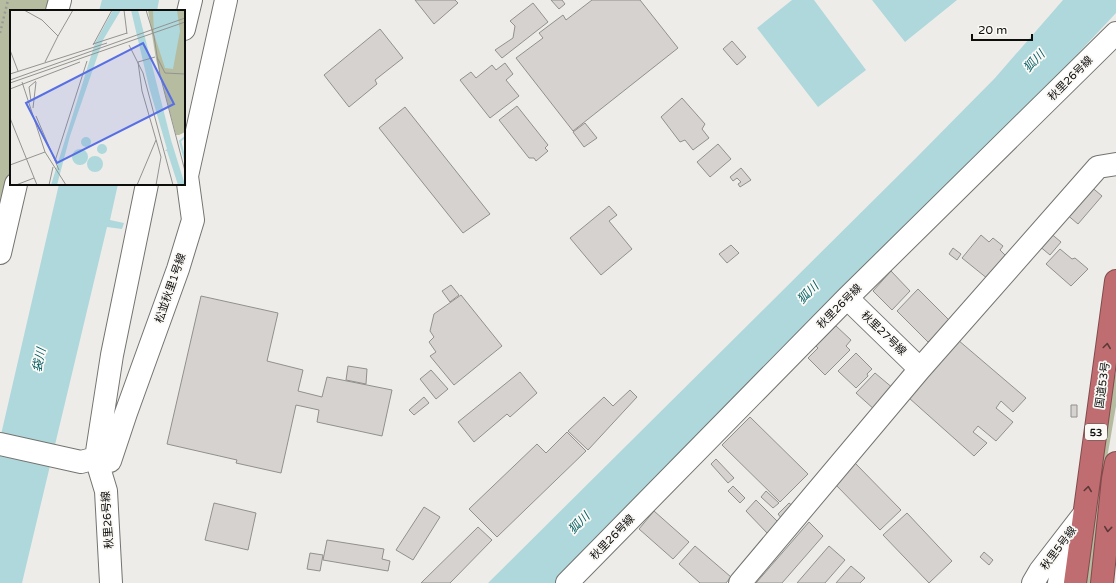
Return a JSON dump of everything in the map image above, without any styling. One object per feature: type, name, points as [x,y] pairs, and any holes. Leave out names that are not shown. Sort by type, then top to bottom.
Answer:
[{"type":"highway","name":"国道53号","points":[[1071,582],[1084,514],[1116,281]]},
{"type":"highway","points":[[1103,582],[1113,479],[1116,463]]},
{"type":"street","points":[[57,10],[60,0]]},
{"type":"street","points":[[185,25],[191,0]]},
{"type":"street","name":"松並秋里1号線","points":[[0,444],[88,460],[110,461],[178,269],[193,220],[187,176],[226,0]]},
{"type":"street","name":"秋里26号線","points":[[567,583],[847,298],[1116,33]]},
{"type":"street","points":[[740,583],[920,369],[1098,167],[1116,164]]},
{"type":"street","points":[[0,253],[16,185]]},
{"type":"street","points":[[88,460],[112,355],[147,185]]},
{"type":"street","name":"秋里27号線","points":[[847,298],[920,369]]},
{"type":"street","name":"秋里26号線","points":[[88,460],[106,491],[111,583]]},
{"type":"street","name":"秋里5号線","points":[[1033,583],[1040,571],[1084,514]]},
{"type":"street","points":[[1066,552],[1071,582]]},
{"type":"path","points":[[0,33],[8,0]]},
{"type":"green space","points":[[0,0],[53,0],[51,10],[10,10],[10,185],[0,229]]},
{"type":"green space","points":[[1116,372],[1116,406],[1104,476],[1092,583],[1086,583],[1111,391]]},
{"type":"water","points":[[102,0],[159,0],[157,10],[99,10]]},
{"type":"water","points":[[792,0],[814,0],[866,70],[818,107],[757,28]]},
{"type":"water","points":[[872,0],[957,0],[905,42]]},
{"type":"water","name":"狐川","points":[[1063,0],[1116,0],[1116,13],[1008,128],[662,473],[556,583],[488,583],[995,78]]},
{"type":"water","name":"袋川","points":[[59,185],[118,185],[110,220],[124,223],[122,229],[107,227],[22,583],[0,583],[0,439]]},
{"type":"building","points":[[415,0],[455,0],[458,3],[434,24]]},
{"type":"building","points":[[551,0],[562,0],[565,4],[559,9]]},
{"type":"building","points":[[592,0],[640,0],[678,48],[573,131],[516,58],[543,38],[539,33],[563,15],[566,20]]},
{"type":"building","points":[[533,3],[548,22],[502,58],[495,50],[513,38],[515,26],[510,21]]},
{"type":"building","points":[[380,29],[403,58],[375,80],[377,84],[349,107],[324,75]]},
{"type":"building","points":[[732,41],[746,57],[737,65],[723,49]]},
{"type":"building","points":[[505,63],[513,74],[506,80],[519,96],[490,118],[460,80],[471,72],[476,78],[492,65],[496,70]]},
{"type":"building","points":[[682,98],[705,124],[702,129],[709,138],[693,150],[685,140],[680,142],[661,117]]},
{"type":"building","points":[[517,106],[548,145],[545,148],[548,151],[536,161],[534,158],[529,158],[499,120]]},
{"type":"building","points":[[405,107],[490,214],[463,233],[379,128]]},
{"type":"building","points":[[585,123],[597,138],[584,147],[573,132]]},
{"type":"building","points":[[718,144],[731,159],[710,177],[697,162]]},
{"type":"building","points":[[741,168],[751,180],[740,187],[738,184],[741,182],[737,178],[733,181],[730,177]]},
{"type":"building","points":[[1089,185],[1102,196],[1078,224],[1065,213]]},
{"type":"building","points":[[609,206],[617,215],[609,221],[632,249],[601,275],[570,238]]},
{"type":"building","points":[[1049,232],[1061,242],[1050,255],[1038,245]]},
{"type":"building","points":[[981,235],[989,242],[993,238],[1003,246],[1000,250],[1007,257],[988,279],[962,258]]},
{"type":"building","points":[[731,245],[739,253],[727,263],[719,254]]},
{"type":"building","points":[[953,248],[961,254],[957,260],[949,254]]},
{"type":"building","points":[[1060,249],[1072,259],[1075,258],[1088,269],[1071,286],[1046,264]]},
{"type":"building","points":[[891,271],[910,291],[892,310],[873,291]]},
{"type":"building","points":[[451,285],[459,295],[450,302],[442,291]]},
{"type":"building","points":[[918,289],[950,321],[928,342],[897,311]]},
{"type":"building","points":[[461,295],[502,346],[454,385],[430,356],[436,352],[429,342],[434,337],[430,331],[434,314]]},
{"type":"building","points":[[201,296],[278,313],[267,361],[303,370],[298,391],[322,397],[327,377],[392,390],[382,436],[317,422],[319,410],[296,405],[281,473],[236,463],[237,460],[167,444]]},
{"type":"building","points":[[836,326],[851,340],[846,346],[850,350],[825,375],[808,358],[818,348],[816,346]]},
{"type":"building","points":[[958,340],[1026,398],[1013,412],[1001,401],[996,408],[1013,422],[996,441],[978,426],[973,432],[987,443],[974,456],[909,398]]},
{"type":"building","points":[[856,353],[872,369],[867,374],[868,376],[856,388],[838,371]]},
{"type":"building","points":[[348,366],[367,369],[366,384],[346,380]]},
{"type":"building","points":[[431,370],[448,389],[436,399],[420,379]]},
{"type":"building","points":[[520,372],[537,393],[510,417],[507,414],[474,442],[458,422]]},
{"type":"building","points":[[875,373],[894,389],[875,410],[856,393]]},
{"type":"building","points":[[630,390],[637,397],[588,450],[568,431],[604,397],[613,406]]},
{"type":"building","points":[[424,397],[429,403],[414,415],[409,410]]},
{"type":"building","points":[[1071,405],[1077,405],[1077,417],[1071,417]]},
{"type":"building","points":[[750,417],[808,474],[780,502],[722,445]]},
{"type":"building","points":[[567,432],[586,451],[497,537],[469,509],[537,444],[546,453]]},
{"type":"building","points":[[716,459],[734,478],[728,483],[711,464]]},
{"type":"building","points":[[855,463],[901,510],[880,530],[834,483]]},
{"type":"building","points":[[733,486],[745,498],[740,503],[728,491]]},
{"type":"building","points":[[766,491],[779,503],[773,508],[761,497]]},
{"type":"building","points":[[756,500],[779,523],[768,534],[746,511]]},
{"type":"building","points":[[214,503],[256,513],[248,550],[205,540]]},
{"type":"building","points":[[789,503],[794,507],[782,519],[778,514]]},
{"type":"building","points":[[424,507],[440,517],[413,560],[396,550]]},
{"type":"building","points":[[654,511],[689,542],[673,559],[639,529]]},
{"type":"building","points":[[907,513],[952,561],[929,583],[883,535]]},
{"type":"building","points":[[809,522],[823,536],[782,583],[756,583]]},
{"type":"building","points":[[478,527],[492,540],[450,583],[421,583]]},
{"type":"building","points":[[327,540],[384,549],[382,559],[390,561],[388,571],[323,560]]},
{"type":"building","points":[[695,546],[731,577],[726,583],[700,583],[679,564]]},
{"type":"building","points":[[829,546],[845,560],[825,583],[797,583]]},
{"type":"building","points":[[984,552],[993,560],[989,565],[980,557]]},
{"type":"building","points":[[310,553],[323,555],[320,571],[307,569]]},
{"type":"building","points":[[851,566],[865,578],[860,583],[836,583]]}]
